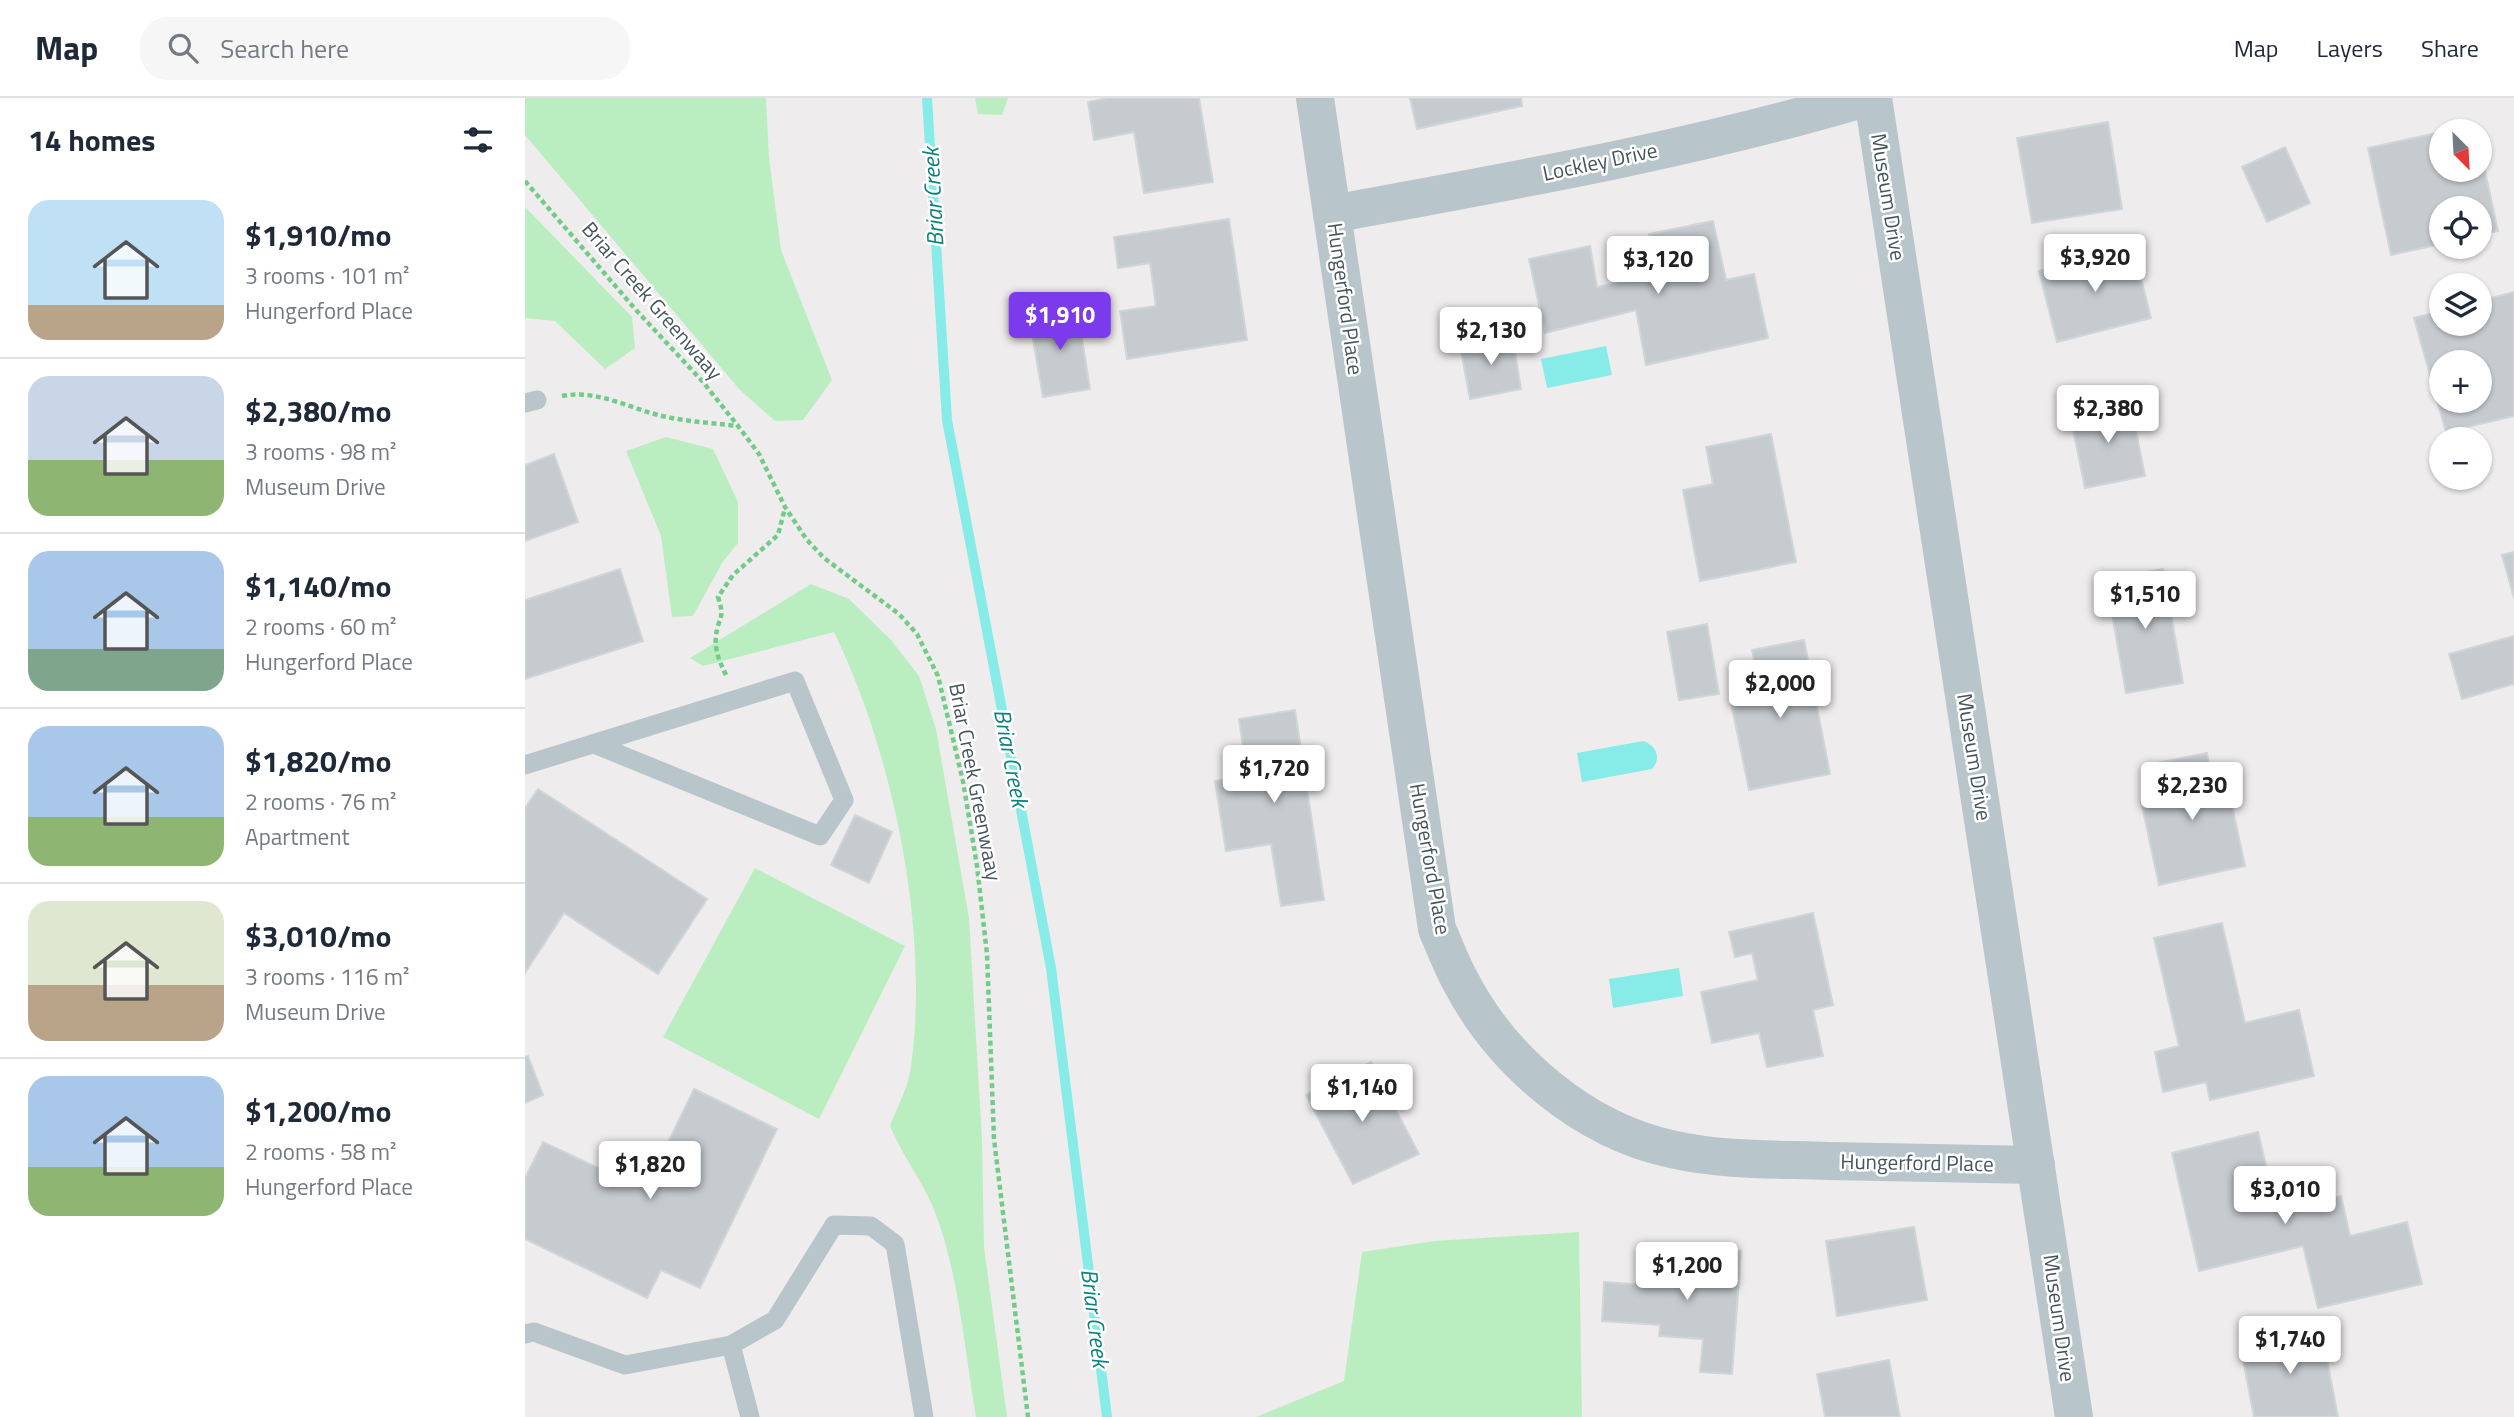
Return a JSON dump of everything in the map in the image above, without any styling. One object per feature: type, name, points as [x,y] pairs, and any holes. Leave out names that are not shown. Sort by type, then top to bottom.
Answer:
[{"type":"street","name":"Hungerford Place","points":[[1315,98],[1437,929],[1461,983],[1493,1032],[1512,1054],[1556,1094],[1605,1125],[1670,1149],[1725,1158],[2036,1165]]},
{"type":"street","name":"Lockley Drive","points":[[1332,214],[1613,159],[1788,121],[1865,98]]},
{"type":"street","name":"Museum Drive","points":[[1873,98],[2074,1417]]},
{"type":"lane","points":[[525,765],[795,681],[844,800],[820,836],[594,744]]},
{"type":"lane","points":[[525,1334],[534,1332],[625,1365],[731,1345],[775,1320],[834,1225],[871,1226],[895,1244],[924,1417]]},
{"type":"lane","points":[[731,1345],[750,1417]]},
{"type":"path","name":"Briar Creek Greenwaay","points":[[525,181],[636,310],[703,382],[738,426],[759,454],[785,507],[807,540],[824,558],[899,614],[917,634],[938,676],[963,781],[977,866],[987,954],[996,1151],[1028,1417]]},
{"type":"path","points":[[531,402],[576,393],[609,398],[666,417],[738,426]]},
{"type":"path","points":[[736,699],[718,656],[716,635],[723,612],[718,597],[726,582],[778,535],[785,507]]},
{"type":"green space","points":[[525,98],[766,98],[769,158],[781,250],[832,380],[803,420],[775,421],[740,390],[525,135]]},
{"type":"green space","points":[[975,98],[1008,98],[1002,115],[978,114]]},
{"type":"green space","points":[[525,207],[632,317],[635,348],[605,369],[555,321],[525,318]]},
{"type":"green space","points":[[666,437],[713,449],[738,502],[738,543],[722,563],[693,616],[672,617],[661,536],[626,451]]},
{"type":"green space","points":[[811,584],[849,599],[891,640],[919,676],[936,729],[969,918],[982,1140],[984,1247],[1007,1417],[976,1417],[960,1310],[942,1232],[933,1207],[890,1126],[910,1074],[916,1014],[911,901],[889,787],[874,732],[855,680],[834,632],[703,666],[690,658]]},
{"type":"green space","points":[[755,868],[905,946],[819,1119],[663,1037]]},
{"type":"green space","points":[[1579,1232],[1582,1417],[1256,1417],[1344,1381],[1362,1252],[1434,1241]]},
{"type":"water","points":[[1606,346],[1612,375],[1547,388],[1541,359]]},
{"type":"water","points":[[1643,741],[1656,752],[1657,761],[1652,769],[1582,782],[1577,753]]},
{"type":"water","points":[[1679,968],[1683,996],[1613,1008],[1609,979]]},
{"type":"building","points":[[1108,98],[1199,98],[1213,182],[1144,193],[1134,132],[1094,140],[1088,102]]},
{"type":"building","points":[[1410,98],[1521,98],[1522,106],[1417,129]]},
{"type":"building","points":[[2108,122],[2122,209],[2032,223],[2017,138]]},
{"type":"building","points":[[2429,135],[2429,182],[2487,182],[2490,196],[2429,196],[2429,247],[2391,255],[2368,148]]},
{"type":"building","points":[[2285,147],[2310,203],[2267,222],[2242,167]]},
{"type":"building","points":[[2492,203],[2498,231],[2492,232]]},
{"type":"building","points":[[1229,219],[1247,340],[1127,359],[1120,311],[1156,306],[1150,263],[1118,268],[1114,237]]},
{"type":"building","points":[[1713,221],[1726,280],[1754,274],[1768,338],[1646,365],[1636,310],[1545,333],[1529,259],[1590,246],[1597,287],[1660,275],[1649,234]]},
{"type":"building","points":[[2133,247],[2151,318],[2057,342],[2039,271]]},
{"type":"building","points":[[2514,292],[2514,416],[2467,427],[2445,427],[2441,413],[2492,413],[2492,350],[2429,350],[2429,371],[2414,318],[2429,314],[2429,336],[2492,336],[2492,298]]},
{"type":"building","points":[[1077,308],[1090,389],[1043,397],[1029,316]]},
{"type":"building","points":[[1512,334],[1521,389],[1470,399],[1460,345]]},
{"type":"building","points":[[2130,401],[2145,476],[2085,488],[2070,414]]},
{"type":"building","points":[[1771,434],[1796,562],[1700,581],[1683,490],[1713,484],[1706,447]]},
{"type":"building","points":[[554,454],[578,522],[525,541],[525,465]]},
{"type":"building","points":[[2514,552],[2514,598],[2502,555]]},
{"type":"building","points":[[620,569],[643,641],[525,679],[525,600]]},
{"type":"building","points":[[2163,569],[2183,683],[2126,693],[2106,580]]},
{"type":"building","points":[[1707,624],[1719,694],[1679,700],[1667,632]]},
{"type":"building","points":[[2514,636],[2514,684],[2462,699],[2449,654]]},
{"type":"building","points":[[1804,640],[1830,774],[1749,790],[1729,693],[1760,687],[1752,650]]},
{"type":"building","points":[[1295,710],[1324,900],[1281,906],[1271,844],[1226,851],[1215,781],[1247,776],[1239,719]]},
{"type":"building","points":[[2207,753],[2211,772],[2224,769],[2245,866],[2159,885],[2141,801],[2164,796],[2157,763]]},
{"type":"building","points":[[538,789],[707,899],[658,974],[564,913],[525,973],[525,808]]},
{"type":"building","points":[[855,815],[892,832],[869,883],[831,865]]},
{"type":"building","points":[[1813,913],[1833,1005],[1813,1010],[1823,1056],[1767,1067],[1759,1033],[1712,1043],[1701,992],[1758,980],[1752,953],[1735,957],[1729,932]]},
{"type":"building","points":[[2222,923],[2245,1023],[2299,1010],[2314,1076],[2210,1100],[2206,1082],[2163,1092],[2155,1052],[2179,1046],[2154,938]]},
{"type":"building","points":[[528,1056],[543,1095],[525,1103],[525,1057]]},
{"type":"building","points":[[1371,1062],[1419,1154],[1353,1184],[1306,1095]]},
{"type":"building","points":[[694,1089],[777,1129],[700,1288],[661,1270],[647,1298],[525,1239],[525,1178],[543,1142],[645,1190]]},
{"type":"building","points":[[2258,1132],[2277,1212],[2341,1196],[2350,1236],[2407,1222],[2422,1284],[2318,1308],[2303,1246],[2199,1271],[2172,1153]]},
{"type":"building","points":[[1914,1227],[1927,1300],[1837,1316],[1826,1241]]},
{"type":"building","points":[[1668,1245],[1741,1251],[1732,1374],[1700,1372],[1703,1339],[1659,1336],[1660,1325],[1602,1321],[1604,1282],[1665,1286]]},
{"type":"building","points":[[2321,1328],[2338,1417],[2254,1417],[2240,1344]]},
{"type":"building","points":[[1889,1360],[1900,1417],[1825,1417],[1817,1374]]},
{"type":"waterway","name":"Briar Creek","points":[[927,98],[947,420],[1051,968],[1107,1417]]}]
